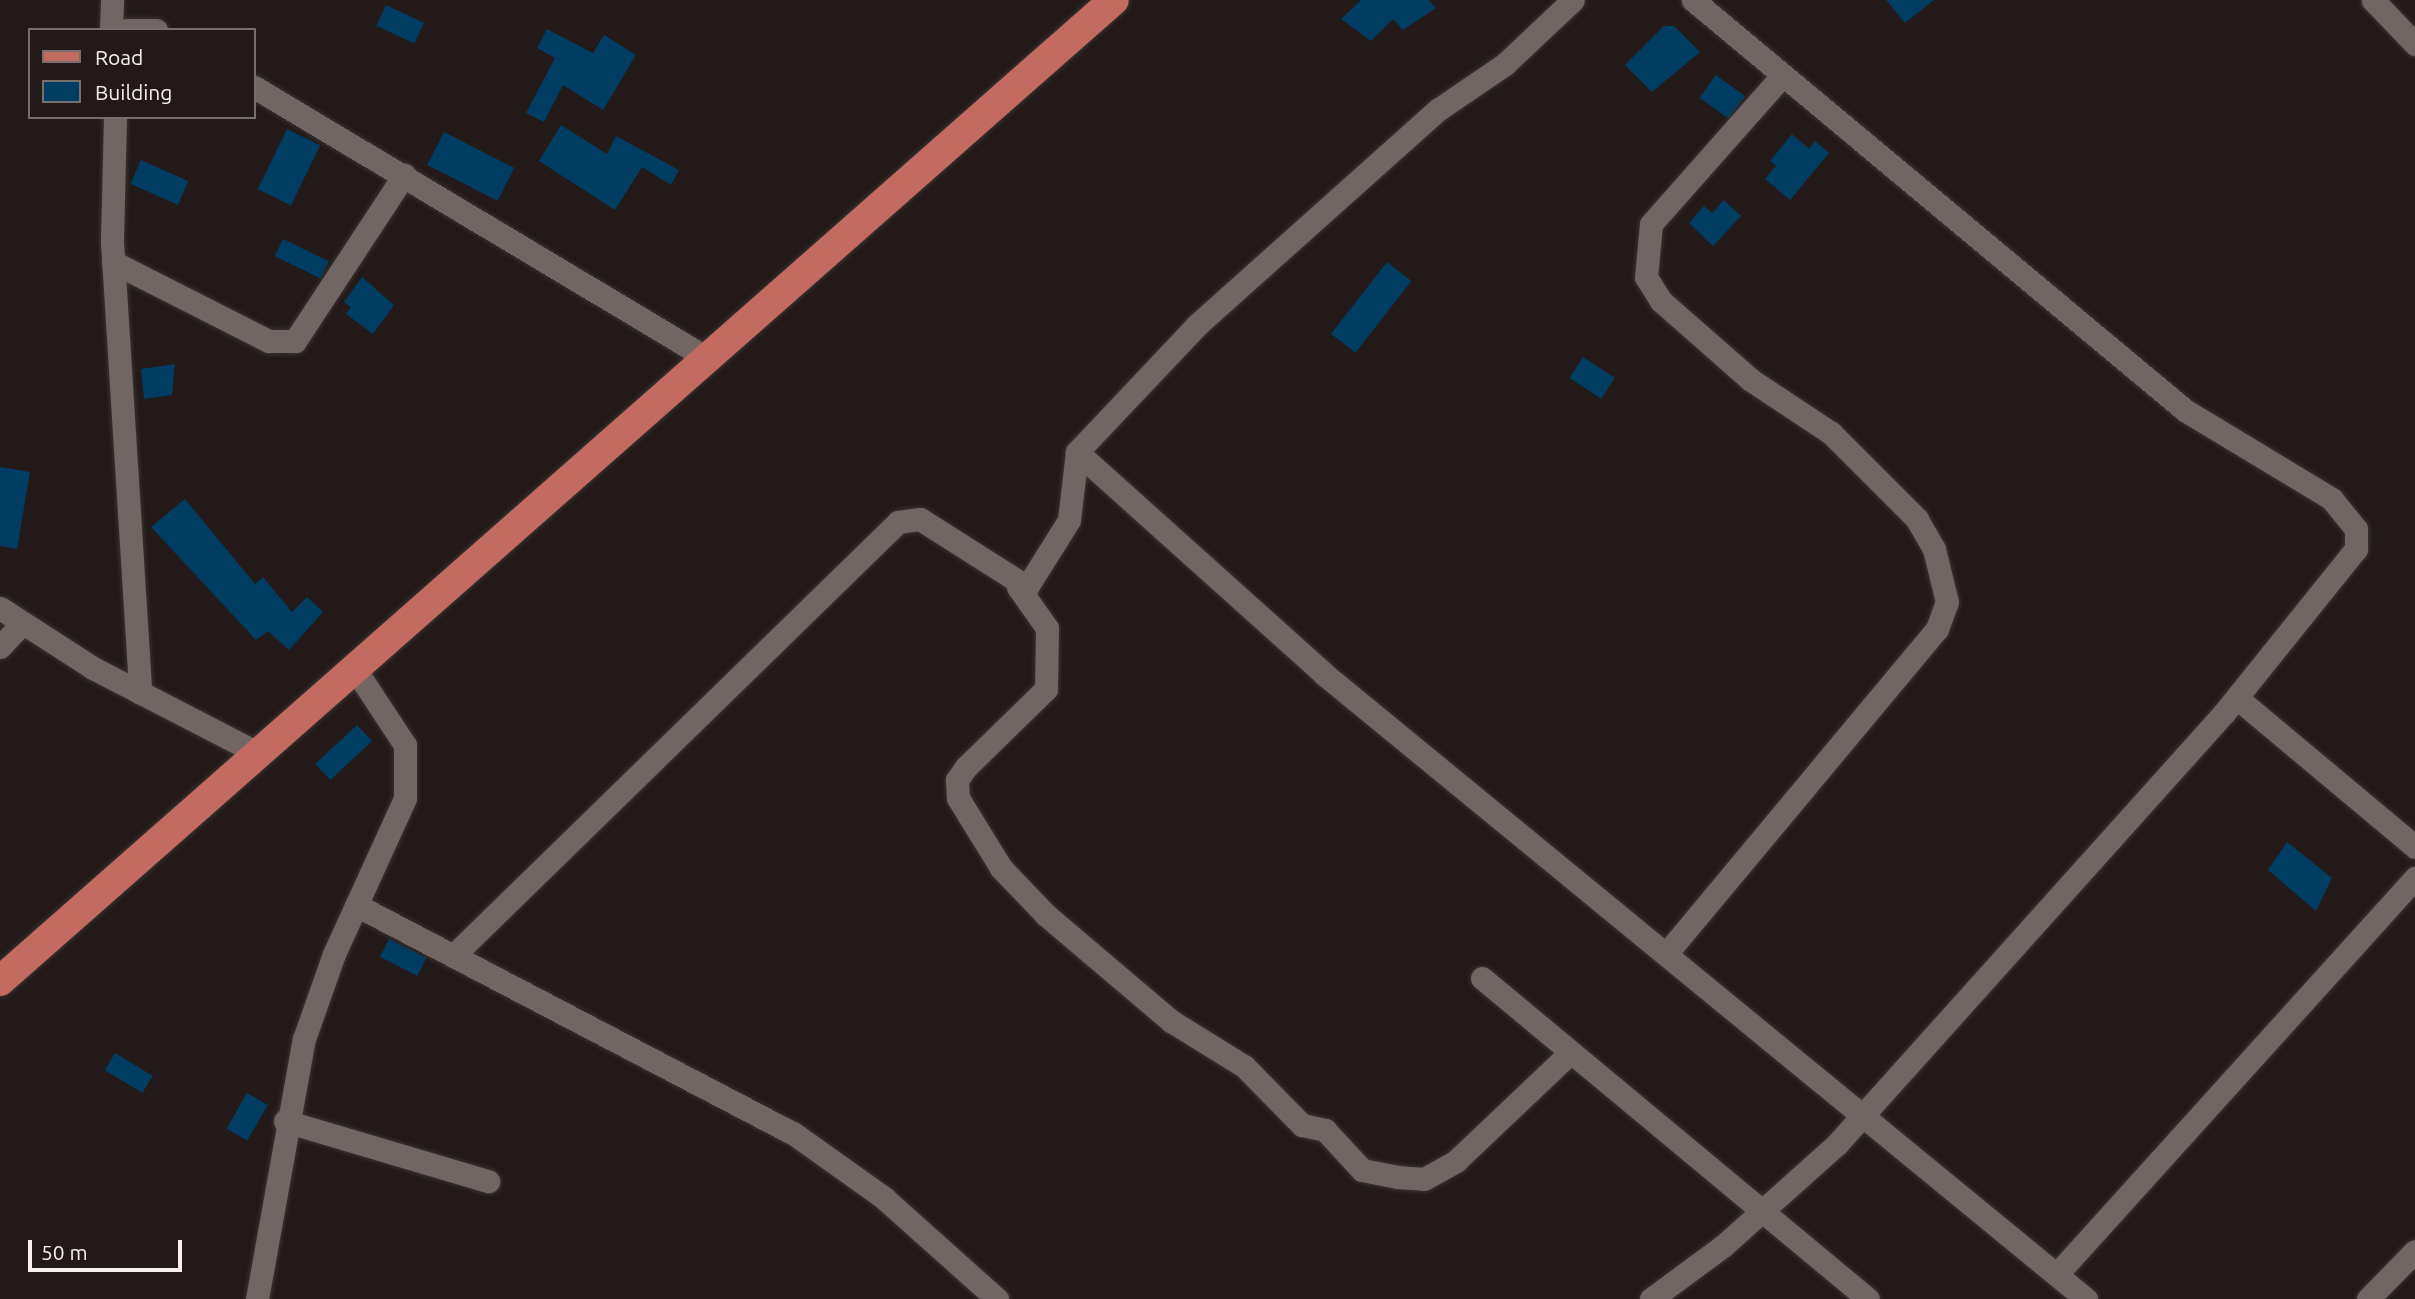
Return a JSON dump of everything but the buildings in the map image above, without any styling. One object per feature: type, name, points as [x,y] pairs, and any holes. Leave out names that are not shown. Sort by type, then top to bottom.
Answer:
[{"type":"main road","points":[[0,981],[353,666],[1114,0]]},
{"type":"street","points":[[111,28],[112,0]]},
{"type":"street","points":[[1018,587],[1029,585],[1069,520],[1077,452],[1227,297],[1439,109],[1536,38],[1573,0]]},
{"type":"street","points":[[1651,1299],[1761,1212],[1864,1113],[2238,698],[2356,549],[2348,513],[2186,411],[1693,0]]},
{"type":"street","points":[[2373,0],[2415,44]]},
{"type":"street","points":[[1666,954],[1937,629],[1947,602],[1934,549],[1917,519],[1831,433],[1751,380],[1661,300],[1646,276],[1651,224],[1782,76]]},
{"type":"street","points":[[256,88],[707,358]]},
{"type":"street","points":[[116,119],[113,262],[141,693]]},
{"type":"street","points":[[113,262],[269,341],[295,341],[404,176]]},
{"type":"street","points":[[1077,452],[1325,674],[1864,1113],[2086,1299]]},
{"type":"street","points":[[454,955],[898,522],[920,519],[1018,587],[1047,628],[1046,688],[965,767],[957,780],[958,799],[1001,868],[1046,915],[1171,1021],[1244,1066],[1302,1125],[1325,1130],[1362,1170],[1410,1178],[1424,1179],[1456,1161],[1571,1052]]},
{"type":"street","points":[[0,608],[141,693],[256,752]]},
{"type":"street","points":[[0,647],[22,623]]},
{"type":"street","points":[[257,1299],[285,1121],[304,1039],[356,905],[398,818],[406,778],[405,746],[353,666]]},
{"type":"street","points":[[2238,698],[2415,847]]},
{"type":"street","points":[[2057,1274],[2415,878]]},
{"type":"street","points":[[356,905],[793,1133],[884,1198],[997,1299]]},
{"type":"street","points":[[1482,978],[1868,1299]]},
{"type":"street","points":[[285,1121],[488,1181]]},
{"type":"street","points":[[2368,1299],[2415,1251]]}]
